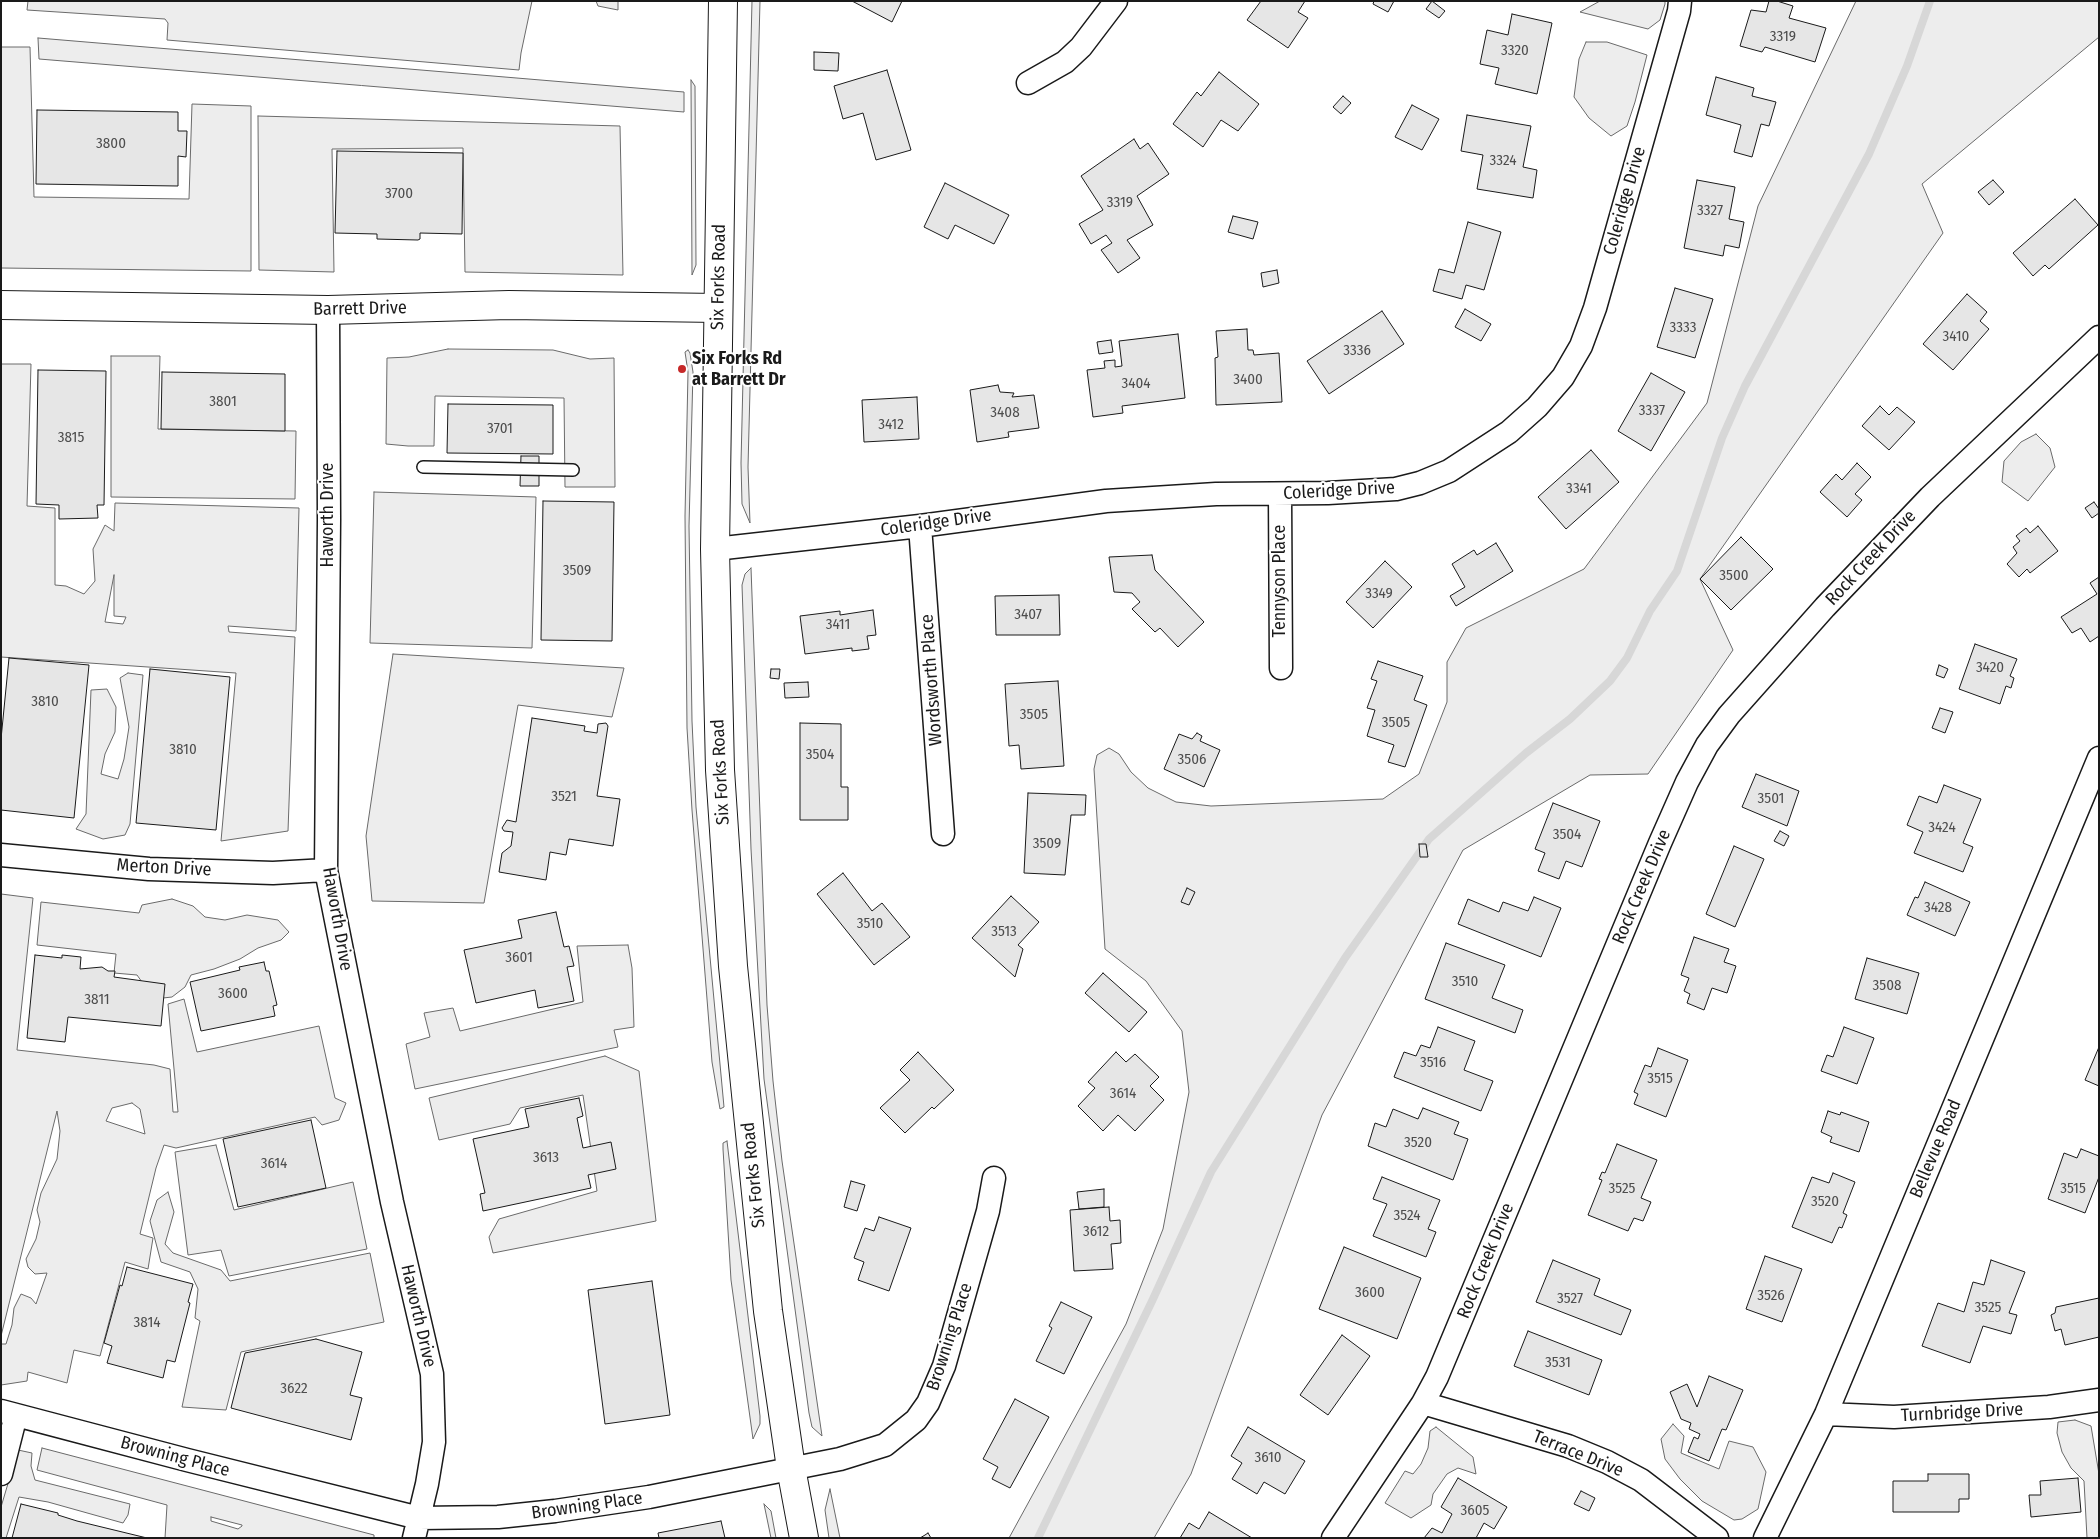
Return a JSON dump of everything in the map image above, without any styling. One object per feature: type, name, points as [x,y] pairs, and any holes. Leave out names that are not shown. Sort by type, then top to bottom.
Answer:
[{"type":"main road","name":"Six Forks Road","points":[[723,1],[715,550],[720,770],[733,966],[768,1311],[791,1468],[804,1538]]},
{"type":"main road","name":"Barrett Drive","points":[[1,305],[328,310],[509,305],[718,308]]},
{"type":"street","points":[[1028,83],[1065,62],[1081,47],[1116,1]]},
{"type":"street","name":"Coleridge Drive","points":[[715,550],[920,526],[1106,501],[1216,494],[1280,494],[1396,489],[1420,483],[1449,472],[1509,432],[1537,407],[1563,376],[1581,346],[1595,308],[1679,11],[1680,1]]},
{"type":"street","name":"Haworth Drive","points":[[328,310],[329,520],[326,870],[392,1202],[432,1374],[434,1442],[416,1528]]},
{"type":"street","name":"Rock Creek Drive","points":[[1333,1538],[1438,1378],[1660,843],[1687,782],[1707,745],[1729,715],[1825,607],[1930,496],[2099,337]]},
{"type":"street","name":"Tennyson Place","points":[[1280,494],[1281,668]]},
{"type":"street","name":"Wordsworth Place","points":[[920,526],[943,834]]},
{"type":"street","name":"Bellevue Road","points":[[1765,1538],[1826,1414],[2099,758]]},
{"type":"street","name":"Merton Drive","points":[[1,855],[149,869],[273,874],[326,870]]},
{"type":"street","name":"Browning Place","points":[[9,1413],[187,1460],[416,1528],[649,1497],[840,1459],[885,1444],[916,1420],[928,1403],[944,1366],[988,1211],[994,1178]]},
{"type":"street","name":"Turnbridge Drive","points":[[1826,1414],[1894,1417],[2048,1407],[2099,1400]]},
{"type":"street","name":"Terrace Drive","points":[[1423,1403],[1568,1446],[1607,1462],[1641,1480],[1717,1538]]},
{"type":"street","points":[[1,1474],[9,1413]]},
{"type":"lane","points":[[423,467],[573,470]]},
{"type":"shaded area","points":[[28,1],[532,1],[519,70],[167,40],[168,23],[165,19],[27,10]]},
{"type":"shaded area","points":[[596,1],[618,1],[618,10],[598,6]]},
{"type":"shaded area","points":[[752,1],[760,1],[748,467],[750,523],[742,504],[741,463]]},
{"type":"shaded area","points":[[1600,1],[1665,1],[1665,4],[1660,20],[1648,29],[1580,12]]},
{"type":"shaded area","points":[[1856,1],[2099,1],[2099,37],[1922,184],[1943,233],[1700,579],[1733,650],[1648,774],[1590,775],[1463,850],[1322,1115],[1191,1474],[1154,1538],[1009,1538],[1126,1324],[1163,1229],[1189,1092],[1182,1031],[1146,981],[1105,949],[1094,769],[1097,755],[1109,748],[1119,754],[1131,772],[1148,788],[1176,802],[1211,806],[1383,799],[1419,774],[1447,702],[1447,662],[1466,628],[1584,569],[1707,403],[1758,206]]},
{"type":"shaded area","points":[[38,38],[684,92],[684,112],[39,59]]},
{"type":"shaded area","points":[[1586,42],[1607,42],[1647,55],[1627,126],[1611,136],[1589,118],[1574,97],[1579,59]]},
{"type":"shaded area","points":[[1,47],[30,47],[34,197],[189,199],[192,104],[251,106],[251,271],[1,268]]},
{"type":"shaded area","points":[[691,80],[695,86],[696,265],[692,275]]},
{"type":"shaded area","points":[[258,116],[620,126],[623,275],[465,272],[463,148],[332,149],[334,272],[259,270]]},
{"type":"shaded area","points":[[448,349],[553,350],[590,359],[614,358],[615,487],[565,487],[564,398],[435,396],[434,446],[386,444],[387,358],[409,357]]},
{"type":"shaded area","points":[[688,350],[693,372],[689,526],[692,721],[696,807],[724,1107],[720,1109],[712,1062],[687,728],[685,516],[688,372],[685,352]]},
{"type":"shaded area","points":[[111,356],[160,356],[158,429],[296,431],[295,499],[111,497]]},
{"type":"shaded area","points":[[1,364],[31,364],[27,506],[55,508],[55,585],[66,586],[84,594],[95,581],[93,549],[105,525],[114,531],[115,503],[299,508],[296,631],[228,626],[229,632],[295,637],[288,831],[221,841],[236,673],[1,657]],"holes":[[[114,575],[114,616],[126,617],[123,624],[105,622]]]},
{"type":"shaded area","points":[[2036,434],[2050,448],[2055,467],[2028,501],[2002,482],[2004,461],[2021,442]]},
{"type":"shaded area","points":[[374,492],[536,497],[532,648],[370,643]]},
{"type":"shaded area","points":[[751,568],[767,1005],[773,1081],[782,1161],[822,1436],[812,1427],[809,1413],[764,1079],[751,849],[742,585],[745,574]]},
{"type":"shaded area","points":[[393,654],[624,668],[612,717],[518,705],[484,903],[372,901],[366,836]]},
{"type":"shaded area","points":[[128,673],[143,675],[130,824],[125,835],[103,839],[76,829],[86,814],[91,690],[107,689],[116,707],[115,732],[105,754],[101,774],[118,779],[124,759],[129,727],[120,678]]},
{"type":"shaded area","points":[[1,894],[33,898],[17,1050],[154,1065],[170,1069],[173,1112],[178,1112],[168,1004],[184,999],[197,1052],[319,1026],[335,1098],[346,1103],[339,1120],[322,1125],[315,1117],[176,1148],[164,1145],[156,1168],[140,1234],[153,1238],[148,1269],[125,1262],[100,1356],[74,1350],[67,1383],[28,1372],[27,1381],[1,1385],[1,1344],[6,1344],[12,1325],[14,1308],[21,1294],[31,1298],[36,1304],[47,1273],[35,1274],[28,1267],[26,1259],[36,1239],[40,1222],[37,1210],[41,1193],[57,1159],[60,1131],[57,1111],[1,1336]],"holes":[[[132,1103],[140,1109],[145,1134],[106,1121],[112,1108]]]},
{"type":"shaded area","points":[[172,899],[193,906],[205,917],[225,920],[247,915],[278,920],[289,932],[281,940],[258,948],[240,959],[191,975],[185,987],[172,997],[154,999],[137,975],[114,973],[116,954],[37,945],[41,902],[139,913],[142,905]]},
{"type":"shaded area","points":[[628,945],[632,968],[634,1027],[614,1030],[618,1047],[415,1089],[406,1044],[430,1037],[424,1013],[453,1008],[460,1031],[583,1002],[577,946]]},
{"type":"shaded area","points":[[605,1056],[639,1071],[656,1221],[493,1253],[489,1237],[499,1219],[597,1191],[583,1095],[520,1108],[510,1124],[439,1140],[429,1098]]},
{"type":"shaded area","points":[[727,1141],[760,1416],[760,1424],[753,1439],[731,1280],[723,1149],[723,1143]]},
{"type":"shaded area","points":[[216,1145],[234,1210],[353,1182],[367,1249],[229,1276],[221,1250],[188,1255],[175,1152]]},
{"type":"shaded area","points":[[168,1192],[174,1212],[165,1244],[173,1253],[221,1270],[230,1281],[370,1253],[384,1322],[241,1352],[226,1410],[182,1407],[200,1321],[195,1318],[198,1289],[190,1272],[161,1262],[150,1221],[157,1200]]},
{"type":"shaded area","points":[[2075,1420],[2091,1426],[2099,1474],[2099,1538],[2087,1538],[2084,1481],[2071,1468],[2062,1452],[2057,1433],[2058,1422]]},
{"type":"shaded area","points":[[1673,1424],[1684,1436],[1681,1453],[1719,1469],[1729,1441],[1753,1447],[1766,1472],[1758,1509],[1742,1519],[1734,1520],[1702,1501],[1680,1479],[1665,1459],[1661,1439]]},
{"type":"shaded area","points":[[1436,1427],[1473,1457],[1476,1474],[1458,1468],[1447,1474],[1433,1494],[1431,1505],[1411,1518],[1385,1503],[1405,1471],[1413,1474],[1421,1464],[1428,1448],[1430,1431]]},
{"type":"shaded area","points":[[42,1448],[374,1535],[374,1538],[165,1538],[167,1505],[37,1470]],"holes":[[[211,1517],[242,1525],[238,1529],[211,1521]]]},
{"type":"shaded area","points":[[18,1450],[32,1453],[31,1466],[35,1480],[130,1504],[128,1515],[123,1523],[48,1502],[19,1497],[6,1538],[1,1538],[1,1507]]},
{"type":"shaded area","points":[[830,1489],[840,1538],[829,1538],[825,1510]]},
{"type":"shaded area","points":[[764,1504],[771,1511],[776,1538],[771,1538]]},
{"type":"building","points":[[852,1],[902,1],[892,22]]},
{"type":"building","points":[[1261,1],[1305,1],[1298,12],[1308,18],[1288,48],[1247,20]]},
{"type":"building","points":[[1374,1],[1394,1],[1388,12],[1373,4]]},
{"type":"building","points":[[1432,1],[1445,11],[1439,18],[1426,9]]},
{"type":"building","points":[[1769,1],[1777,1],[1793,6],[1789,18],[1826,28],[1815,62],[1765,47],[1762,52],[1740,46],[1751,10],[1766,12]]},
{"type":"building","points":[[1512,14],[1552,23],[1537,94],[1495,84],[1499,68],[1480,64],[1487,30],[1508,35]]},
{"type":"building","points":[[814,52],[839,53],[838,71],[814,70]]},
{"type":"building","points":[[887,70],[911,150],[876,160],[863,113],[843,119],[834,86]]},
{"type":"building","points":[[1219,72],[1259,104],[1238,131],[1221,120],[1203,147],[1173,124],[1197,92],[1201,96]]},
{"type":"building","points":[[1716,77],[1754,88],[1752,96],[1776,102],[1769,126],[1761,124],[1752,157],[1734,152],[1741,125],[1706,115]]},
{"type":"building","points":[[1343,96],[1351,103],[1341,114],[1333,107]]},
{"type":"building","points":[[1412,105],[1439,119],[1422,150],[1395,137]]},
{"type":"building","points":[[37,110],[178,112],[178,131],[187,131],[186,157],[178,156],[178,186],[36,184]]},
{"type":"building","points":[[1467,115],[1531,126],[1523,167],[1537,170],[1533,198],[1477,189],[1483,155],[1461,151]]},
{"type":"building","points":[[1134,139],[1140,149],[1148,143],[1169,174],[1137,196],[1153,225],[1127,240],[1140,258],[1118,273],[1101,250],[1112,243],[1106,235],[1091,244],[1079,224],[1103,210],[1081,176]]},
{"type":"building","points":[[337,151],[463,153],[462,234],[420,233],[420,239],[418,240],[377,239],[377,234],[335,233]]},
{"type":"building","points":[[1697,180],[1735,187],[1729,219],[1744,222],[1739,248],[1725,245],[1723,256],[1684,248]]},
{"type":"building","points":[[1993,180],[2004,192],[1989,205],[1978,192]]},
{"type":"building","points":[[945,183],[1009,215],[994,244],[955,225],[948,239],[924,227]]},
{"type":"building","points":[[2075,199],[2098,225],[2049,269],[2045,265],[2033,276],[2013,253]]},
{"type":"building","points":[[1233,216],[1258,222],[1253,239],[1228,232]]},
{"type":"building","points":[[1468,222],[1501,232],[1484,290],[1466,285],[1462,299],[1433,291],[1439,269],[1454,273]]},
{"type":"building","points":[[1277,270],[1279,283],[1263,287],[1261,273]]},
{"type":"building","points":[[1675,288],[1713,299],[1695,358],[1657,347]]},
{"type":"building","points":[[1967,294],[1987,312],[1980,321],[1989,329],[1953,370],[1923,344]]},
{"type":"building","points":[[1465,309],[1491,324],[1481,341],[1455,327]]},
{"type":"building","points":[[1382,311],[1404,344],[1329,394],[1307,361]]},
{"type":"building","points":[[1247,329],[1248,350],[1253,350],[1254,355],[1279,353],[1282,402],[1216,405],[1215,358],[1218,357],[1216,331]]},
{"type":"building","points":[[1178,334],[1185,398],[1122,406],[1123,413],[1093,417],[1087,370],[1105,368],[1104,361],[1115,360],[1115,367],[1122,366],[1119,341]]},
{"type":"building","points":[[1111,340],[1113,352],[1099,354],[1097,342]]},
{"type":"building","points":[[38,370],[106,371],[104,505],[97,505],[98,518],[59,519],[59,505],[36,504]]},
{"type":"building","points":[[162,372],[285,374],[285,431],[161,429]]},
{"type":"building","points":[[1651,373],[1685,392],[1651,451],[1618,431]]},
{"type":"building","points":[[998,385],[1000,392],[1014,393],[1012,397],[1034,395],[1039,428],[1008,432],[1009,437],[977,442],[970,390]]},
{"type":"building","points":[[917,397],[919,439],[864,442],[862,400]]},
{"type":"building","points":[[448,404],[553,405],[553,454],[447,453]]},
{"type":"building","points":[[1880,406],[1889,415],[1897,407],[1915,422],[1889,450],[1862,426]]},
{"type":"building","points":[[1591,450],[1619,482],[1566,529],[1538,497]]},
{"type":"building","points":[[521,456],[539,456],[539,486],[520,486]]},
{"type":"building","points":[[1857,463],[1871,477],[1855,494],[1862,500],[1847,517],[1820,492],[1836,474],[1842,480]]},
{"type":"building","points":[[543,501],[614,502],[612,641],[541,640]]},
{"type":"building","points":[[2094,502],[2099,509],[2099,513],[2092,518],[2085,508]]},
{"type":"building","points":[[2038,526],[2058,551],[2030,573],[2027,569],[2019,577],[2007,564],[2017,553],[2013,547],[2020,541],[2016,536],[2026,528],[2030,533]]},
{"type":"building","points":[[1741,537],[1773,569],[1731,610],[1700,579]]},
{"type":"building","points":[[1496,543],[1513,571],[1456,606],[1450,596],[1465,587],[1452,564],[1474,550],[1477,555]]},
{"type":"building","points":[[1152,555],[1155,570],[1204,622],[1178,647],[1160,628],[1155,632],[1132,609],[1140,602],[1132,593],[1114,592],[1109,557]]},
{"type":"building","points":[[1385,561],[1412,587],[1373,628],[1346,602]]},
{"type":"building","points":[[2099,577],[2099,636],[2090,642],[2081,628],[2072,633],[2061,617],[2097,594],[2090,583]]},
{"type":"building","points":[[1059,595],[1060,635],[996,635],[995,596]]},
{"type":"building","points":[[873,610],[876,635],[867,636],[869,649],[852,651],[852,648],[805,654],[800,616],[840,611],[840,615]]},
{"type":"building","points":[[1975,644],[2017,659],[2010,676],[2014,678],[2011,688],[2006,686],[2000,704],[1959,689]]},
{"type":"building","points":[[9,658],[89,665],[74,818],[1,810],[1,739]]},
{"type":"building","points":[[1378,661],[1423,676],[1414,700],[1427,705],[1405,767],[1388,762],[1394,745],[1367,736],[1375,710],[1367,708],[1377,681],[1371,679]]},
{"type":"building","points":[[1939,665],[1948,669],[1944,678],[1936,675]]},
{"type":"building","points":[[150,669],[230,677],[216,830],[136,823]]},
{"type":"building","points":[[771,669],[780,669],[779,679],[770,678]]},
{"type":"building","points":[[1058,681],[1064,766],[1021,769],[1019,745],[1009,746],[1005,684]]},
{"type":"building","points":[[808,682],[809,697],[785,698],[784,683]]},
{"type":"building","points":[[1940,708],[1953,712],[1945,733],[1932,728]]},
{"type":"building","points":[[532,718],[585,726],[584,731],[597,733],[598,724],[606,723],[608,726],[597,796],[620,799],[613,846],[569,839],[566,855],[550,852],[546,880],[499,872],[502,853],[511,846],[513,832],[504,831],[502,828],[507,820],[516,822]]},
{"type":"building","points":[[800,723],[841,724],[841,787],[848,787],[848,820],[800,820]]},
{"type":"building","points":[[1197,733],[1202,736],[1200,741],[1220,750],[1204,787],[1164,769],[1179,734],[1192,739]]},
{"type":"building","points":[[1756,774],[1799,791],[1787,826],[1742,807]]},
{"type":"building","points":[[1944,785],[1981,799],[1963,843],[1973,847],[1963,872],[1914,853],[1923,832],[1907,825],[1919,796],[1937,803]]},
{"type":"building","points":[[1028,793],[1086,795],[1085,815],[1071,815],[1065,875],[1024,873]]},
{"type":"building","points":[[1553,803],[1600,821],[1582,867],[1566,861],[1559,879],[1538,871],[1545,853],[1535,849]]},
{"type":"building","points":[[1780,831],[1789,836],[1784,846],[1774,841]]},
{"type":"building","points":[[1419,844],[1426,844],[1428,857],[1420,857]]},
{"type":"building","points":[[1734,846],[1764,859],[1735,927],[1706,914]]},
{"type":"building","points":[[843,873],[872,911],[882,903],[910,937],[874,965],[817,894]]},
{"type":"building","points":[[1925,882],[1970,902],[1955,936],[1907,915],[1915,897],[1918,898]]},
{"type":"building","points":[[1187,888],[1195,892],[1189,905],[1181,902]]},
{"type":"building","points":[[1011,896],[1039,922],[1018,945],[1023,949],[1015,977],[972,938]]},
{"type":"building","points":[[1534,897],[1561,908],[1541,957],[1458,924],[1468,899],[1499,912],[1503,902],[1528,911]]},
{"type":"building","points":[[556,912],[564,947],[569,946],[574,966],[567,967],[574,1001],[538,1008],[535,990],[476,1003],[464,950],[522,938],[518,920]]},
{"type":"building","points":[[1694,937],[1729,949],[1724,962],[1736,966],[1727,993],[1712,988],[1704,1010],[1687,1003],[1690,994],[1684,991],[1689,978],[1681,975]]},
{"type":"building","points":[[1446,943],[1505,965],[1492,998],[1523,1010],[1515,1033],[1425,999]]},
{"type":"building","points":[[35,955],[62,958],[62,955],[81,957],[80,969],[102,967],[108,971],[115,971],[114,977],[165,984],[161,1026],[68,1017],[65,1042],[27,1038]]},
{"type":"building","points":[[1867,958],[1919,973],[1907,1014],[1855,999]]},
{"type":"building","points":[[264,962],[266,971],[269,971],[277,1005],[273,1006],[275,1016],[201,1031],[190,982],[240,970],[239,967]]},
{"type":"building","points":[[1103,973],[1147,1012],[1129,1032],[1085,993]]},
{"type":"building","points":[[1438,1027],[1475,1041],[1464,1070],[1493,1081],[1481,1111],[1394,1077],[1404,1052],[1416,1056],[1421,1045],[1430,1048]]},
{"type":"building","points":[[1844,1027],[1874,1038],[1857,1084],[1821,1071],[1827,1055],[1833,1057]]},
{"type":"building","points":[[2099,1047],[2099,1086],[2085,1080]]},
{"type":"building","points":[[1658,1048],[1688,1060],[1666,1117],[1634,1104],[1638,1094],[1634,1092],[1645,1065],[1651,1067]]},
{"type":"building","points":[[918,1052],[954,1090],[934,1109],[932,1107],[905,1133],[880,1108],[910,1080],[900,1070]]},
{"type":"building","points":[[1116,1052],[1126,1062],[1135,1054],[1159,1077],[1150,1086],[1164,1100],[1135,1131],[1118,1115],[1103,1131],[1078,1106],[1095,1088],[1088,1082]]},
{"type":"building","points":[[579,1098],[583,1116],[577,1118],[583,1148],[611,1142],[616,1169],[588,1175],[591,1188],[483,1211],[480,1194],[485,1193],[473,1139],[529,1127],[525,1109]]},
{"type":"building","points":[[1423,1108],[1459,1122],[1454,1134],[1468,1139],[1453,1180],[1368,1146],[1375,1123],[1386,1127],[1393,1109],[1418,1119]]},
{"type":"building","points":[[1828,1111],[1840,1115],[1841,1112],[1869,1122],[1859,1152],[1830,1142],[1832,1137],[1821,1132]]},
{"type":"building","points":[[311,1120],[326,1188],[238,1207],[223,1139]]},
{"type":"building","points":[[1617,1144],[1657,1160],[1641,1198],[1651,1202],[1643,1221],[1634,1218],[1628,1231],[1588,1215],[1602,1180],[1599,1179],[1602,1172],[1605,1173]]},
{"type":"building","points":[[2081,1149],[2099,1156],[2099,1177],[2085,1213],[2048,1199],[2064,1153],[2077,1158]]},
{"type":"building","points":[[1833,1173],[1855,1182],[1843,1213],[1847,1215],[1842,1228],[1839,1227],[1832,1243],[1792,1227],[1812,1177],[1829,1183]]},
{"type":"building","points":[[1382,1177],[1440,1200],[1428,1229],[1436,1232],[1426,1257],[1373,1236],[1387,1204],[1373,1199]]},
{"type":"building","points":[[851,1181],[865,1185],[857,1211],[844,1207]]},
{"type":"building","points":[[1104,1189],[1104,1207],[1079,1209],[1077,1192]]},
{"type":"building","points":[[1109,1207],[1110,1221],[1120,1220],[1121,1243],[1111,1244],[1113,1269],[1074,1271],[1070,1210]]},
{"type":"building","points":[[879,1217],[911,1228],[889,1291],[858,1280],[864,1262],[854,1258],[865,1228],[874,1231]]},
{"type":"building","points":[[1344,1247],[1421,1278],[1397,1339],[1319,1309]]},
{"type":"building","points":[[1765,1256],[1802,1269],[1782,1322],[1746,1309]]},
{"type":"building","points":[[1553,1260],[1600,1279],[1594,1295],[1631,1310],[1621,1335],[1536,1302]]},
{"type":"building","points":[[1991,1260],[2025,1272],[2009,1313],[2017,1315],[2011,1334],[1983,1326],[1970,1363],[1922,1346],[1938,1303],[1964,1312],[1973,1282],[1984,1285]]},
{"type":"building","points":[[127,1267],[193,1284],[175,1362],[167,1360],[163,1378],[107,1363],[112,1346],[104,1343]]},
{"type":"building","points":[[652,1281],[670,1415],[605,1424],[588,1290]]},
{"type":"building","points":[[2099,1298],[2099,1337],[2065,1345],[2061,1329],[2055,1331],[2051,1315],[2055,1313],[2056,1307]]},
{"type":"building","points":[[1061,1302],[1092,1317],[1064,1374],[1036,1361],[1052,1328],[1049,1326]]},
{"type":"building","points":[[1528,1331],[1602,1360],[1589,1395],[1514,1366]]},
{"type":"building","points":[[1342,1335],[1370,1356],[1328,1415],[1300,1395]]},
{"type":"building","points":[[316,1339],[362,1352],[350,1395],[362,1398],[351,1440],[231,1408],[245,1353]]},
{"type":"building","points":[[1709,1376],[1743,1390],[1726,1430],[1722,1429],[1709,1461],[1688,1452],[1694,1437],[1698,1439],[1700,1434],[1689,1429],[1691,1423],[1681,1419],[1670,1392],[1687,1384],[1697,1407]]},
{"type":"building","points":[[1015,1399],[1049,1417],[1010,1488],[992,1479],[998,1467],[983,1459]]},
{"type":"building","points":[[1248,1427],[1305,1461],[1285,1494],[1264,1482],[1257,1494],[1232,1479],[1242,1463],[1231,1456]]},
{"type":"building","points":[[1928,1474],[1969,1474],[1969,1499],[1959,1499],[1959,1512],[1893,1512],[1893,1481],[1928,1481]]},
{"type":"building","points":[[1458,1478],[1507,1507],[1494,1529],[1484,1523],[1476,1538],[1424,1538],[1432,1528],[1442,1533],[1452,1514],[1441,1507]]},
{"type":"building","points":[[2078,1478],[2081,1512],[2031,1517],[2029,1495],[2041,1495],[2040,1481]]},
{"type":"building","points":[[1581,1491],[1595,1498],[1589,1511],[1574,1504]]},
{"type":"building","points":[[21,1504],[58,1513],[58,1515],[77,1521],[147,1538],[12,1538]]},
{"type":"building","points":[[1209,1512],[1252,1538],[1180,1538],[1189,1523],[1199,1529]]},
{"type":"building","points":[[721,1521],[725,1538],[659,1538],[658,1533]]},
{"type":"building","points":[[928,1533],[931,1538],[920,1538],[925,1535]]},
{"type":"waterway","points":[[1038,1538],[1153,1299],[1211,1172],[1345,958],[1429,839],[1526,753],[1570,719],[1610,681],[1627,658],[1650,611],[1677,571],[1722,438],[1745,386],[1869,154],[1907,66],[1930,1]]},
{"type":"place","name":"Six Forks Rd at Barrett Dr","points":[[682,369]]}]
